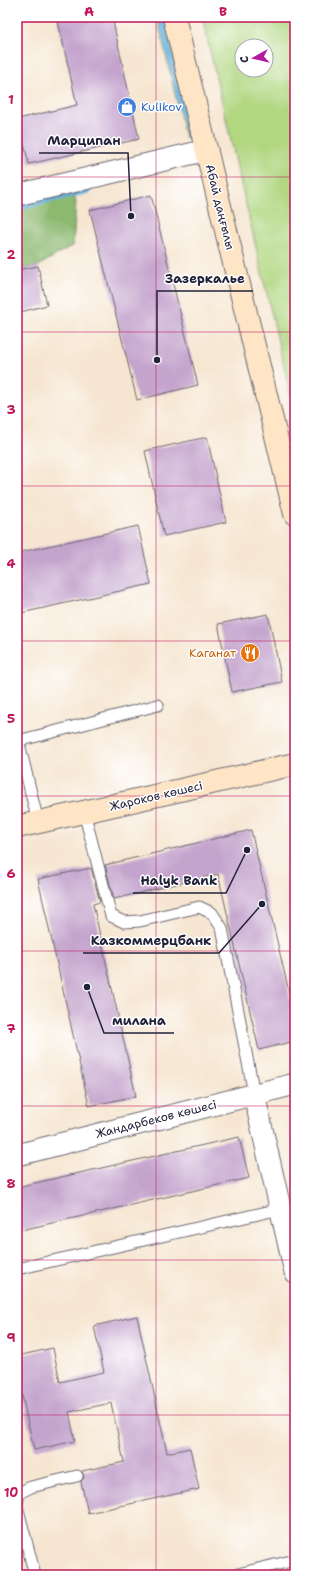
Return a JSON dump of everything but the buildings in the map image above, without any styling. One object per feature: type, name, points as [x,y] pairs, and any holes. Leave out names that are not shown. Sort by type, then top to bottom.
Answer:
[{"type":"main road","name":"Абай даңғылы","points":[[174,17],[295,514]]},
{"type":"main road","name":"Жароков көшесі","points":[[17,827],[295,764]]},
{"type":"street","points":[[17,195],[207,150]]},
{"type":"street","name":"Жандарбеков көшесі","points":[[17,1155],[295,1084]]},
{"type":"street","points":[[254,1094],[295,1272]]},
{"type":"lane","points":[[38,822],[18,738],[158,705]]},
{"type":"lane","points":[[84,812],[111,916],[124,922],[140,921],[199,907],[212,913],[222,928],[254,1094]]},
{"type":"lane","points":[[17,1269],[280,1209]]},
{"type":"lane","points":[[36,1575],[17,1506],[19,1493],[31,1487],[77,1476]]},
{"type":"lane","points":[[234,1575],[295,1560]]},
{"type":"green space","points":[[166,17],[202,131],[185,137],[158,22]]},
{"type":"green space","points":[[202,17],[289,17],[295,44],[295,414]]},
{"type":"green space","points":[[71,189],[76,201],[73,245],[38,266],[17,270],[17,203]]},
{"type":"waterway","points":[[162,20],[189,136]]},
{"type":"waterway","points":[[17,207],[88,190]]},
{"type":"place","name":"Kulikov","points":[[127,107]]},
{"type":"place","name":"Марципан","points":[[131,216]]},
{"type":"place","name":"Зазеркалье","points":[[157,360]]},
{"type":"place","name":"Каганат","points":[[250,653]]},
{"type":"place","name":"Halyk Bank","points":[[247,850]]},
{"type":"place","name":"Казкоммерцбанк","points":[[262,904]]},
{"type":"place","name":"милана","points":[[87,987]]}]
